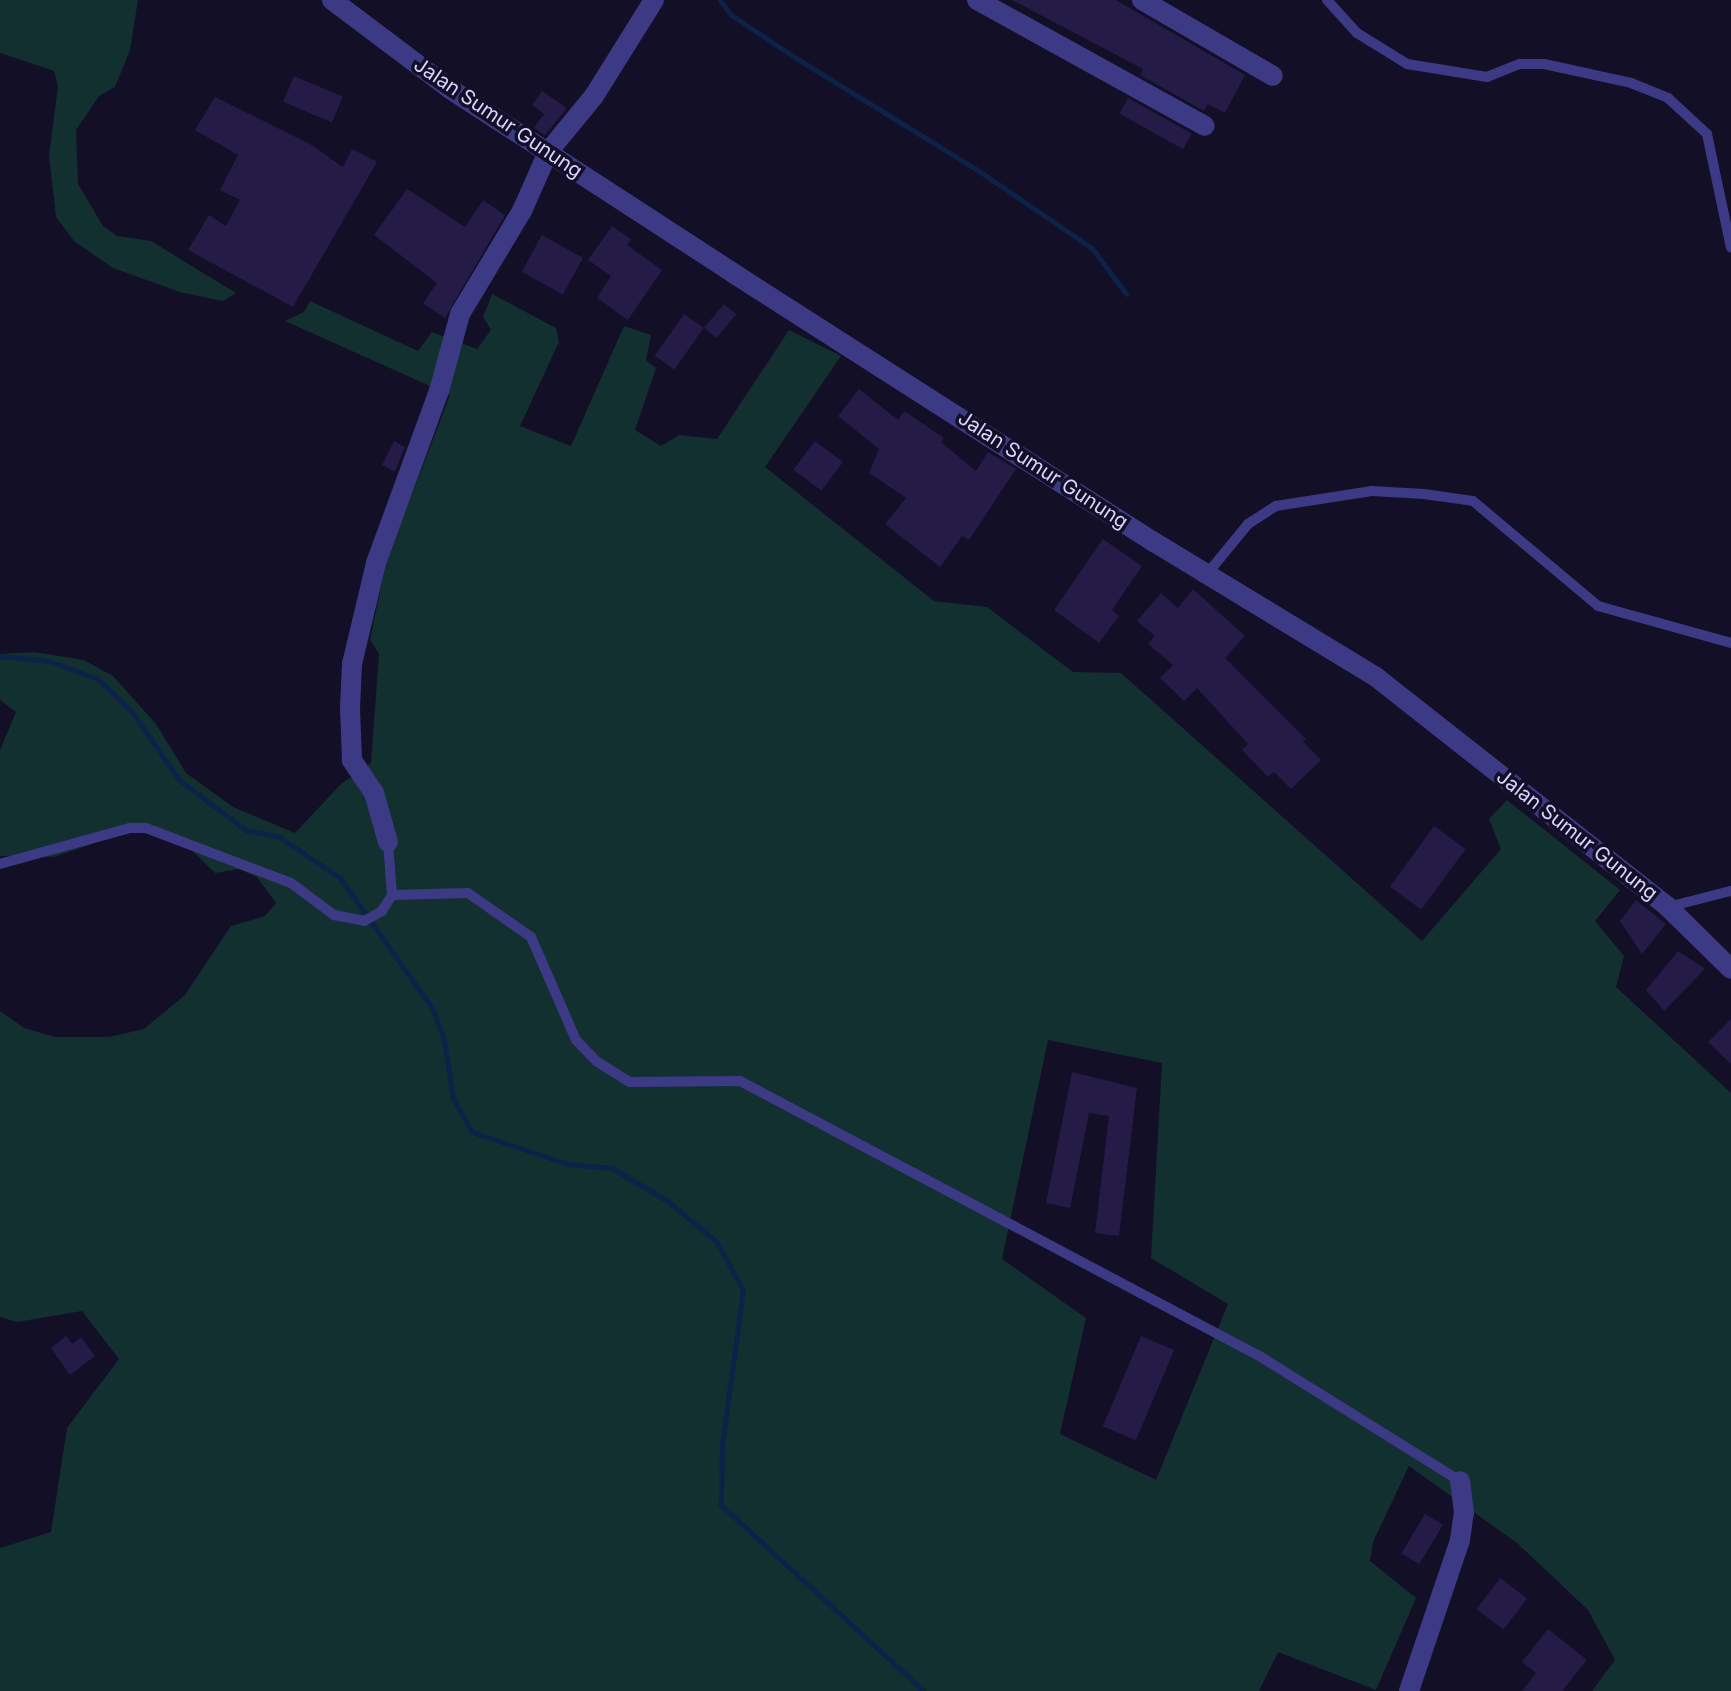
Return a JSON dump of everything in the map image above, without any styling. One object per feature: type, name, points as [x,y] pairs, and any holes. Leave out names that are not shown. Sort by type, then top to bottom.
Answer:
[{"type":"street","name":"Jalan Sumur Gunung","points":[[332,0],[450,89],[1207,574],[1376,677],[1668,907],[1731,969]]},
{"type":"street","points":[[388,842],[374,793],[352,760],[352,664],[376,563],[439,391],[460,314],[522,211],[548,152],[594,96],[654,0]]},
{"type":"street","points":[[977,0],[1011,7],[1205,126]]},
{"type":"street","points":[[1142,0],[1273,76]]},
{"type":"street","points":[[1409,1691],[1460,1540],[1464,1513],[1460,1481]]},
{"type":"lane","points":[[1327,0],[1357,33],[1407,64],[1487,77],[1520,64],[1544,64],[1631,83],[1668,98],[1707,134],[1731,248]]},
{"type":"lane","points":[[1207,574],[1248,524],[1276,506],[1372,491],[1424,494],[1473,501],[1598,606],[1731,643]]},
{"type":"lane","points":[[0,864],[130,828],[146,828],[291,883],[334,915],[364,921],[382,911],[392,895],[388,842]]},
{"type":"lane","points":[[1668,907],[1731,891]]},
{"type":"lane","points":[[392,895],[468,893],[531,937],[576,1040],[596,1061],[630,1082],[740,1081],[1261,1357],[1460,1481]]},
{"type":"green space","points":[[0,0],[138,0],[130,50],[115,87],[99,96],[76,130],[78,184],[103,226],[117,236],[151,241],[236,293],[223,301],[180,292],[113,268],[74,241],[56,217],[49,156],[58,86],[54,71],[0,53]]},
{"type":"green space","points":[[492,294],[556,328],[559,342],[520,426],[571,446],[624,326],[651,335],[646,360],[656,368],[635,430],[661,446],[679,435],[717,439],[789,330],[841,356],[765,467],[934,601],[987,607],[1073,672],[1121,673],[1422,941],[1501,849],[1489,819],[1507,800],[1620,890],[1595,921],[1624,956],[1616,987],[1731,1093],[1731,1691],[1592,1691],[1615,1660],[1588,1610],[1517,1543],[1409,1466],[1373,1542],[1370,1561],[1416,1598],[1376,1690],[1278,1652],[1259,1691],[0,1691],[0,1548],[51,1532],[67,1428],[119,1359],[82,1311],[17,1322],[0,1317],[0,1011],[24,1028],[55,1037],[109,1037],[144,1029],[185,995],[231,926],[265,916],[276,903],[257,877],[239,869],[215,873],[180,839],[133,830],[54,857],[0,856],[0,750],[16,712],[0,700],[0,654],[34,652],[84,660],[113,676],[156,724],[186,773],[233,807],[295,833],[341,784],[371,763],[379,654],[370,640],[386,563],[450,395],[285,321],[304,312],[310,301],[418,351],[432,332],[477,349],[491,330],[483,317]],"holes":[[[1048,1040],[1162,1063],[1151,1258],[1228,1304],[1156,1480],[1060,1434],[1086,1318],[1002,1259]]]},
{"type":"building","points":[[1012,0],[1116,0],[1245,75],[1225,113],[1208,104],[1204,111],[1140,75],[1143,69]]},
{"type":"building","points":[[294,76],[343,97],[332,122],[283,102]]},
{"type":"building","points":[[542,91],[567,108],[545,135],[534,128],[544,114],[532,105]]},
{"type":"building","points":[[215,97],[310,144],[343,167],[352,149],[377,162],[293,307],[188,250],[209,215],[226,226],[240,200],[220,190],[238,155],[195,130]]},
{"type":"building","points":[[1128,98],[1192,133],[1183,149],[1119,114]]},
{"type":"building","points":[[407,189],[465,227],[483,200],[505,215],[445,318],[423,303],[437,283],[374,235]]},
{"type":"building","points":[[612,226],[631,239],[627,245],[662,270],[628,320],[597,298],[611,276],[588,260]]},
{"type":"building","points":[[542,235],[583,258],[563,295],[522,272]]},
{"type":"building","points":[[724,304],[736,314],[716,338],[704,328]]},
{"type":"building","points":[[684,314],[704,328],[674,370],[655,356]]},
{"type":"building","points":[[859,389],[898,420],[904,411],[944,438],[941,442],[976,471],[988,452],[1016,469],[969,540],[962,536],[940,567],[885,524],[906,498],[869,473],[879,449],[838,416]]},
{"type":"building","points":[[394,441],[405,447],[395,472],[382,465]]},
{"type":"building","points":[[815,441],[843,462],[821,491],[793,470]]},
{"type":"building","points":[[1103,539],[1142,566],[1112,610],[1119,616],[1099,643],[1054,610]]},
{"type":"building","points":[[1193,589],[1245,636],[1225,658],[1306,739],[1303,742],[1321,760],[1291,789],[1274,772],[1268,777],[1242,750],[1248,744],[1197,688],[1184,701],[1160,678],[1173,665],[1148,644],[1155,636],[1137,621],[1161,593],[1178,608]]},
{"type":"building","points":[[1434,826],[1466,849],[1421,910],[1390,887]]},
{"type":"building","points":[[1636,900],[1666,924],[1642,954],[1620,921]]},
{"type":"building","points":[[1678,951],[1705,969],[1664,1011],[1646,990]]},
{"type":"building","points":[[1731,1019],[1731,1064],[1708,1042]]},
{"type":"building","points":[[1072,1072],[1137,1088],[1119,1236],[1095,1233],[1109,1116],[1089,1113],[1070,1208],[1046,1203]]},
{"type":"building","points":[[66,1336],[72,1344],[81,1337],[95,1356],[70,1375],[51,1348]]},
{"type":"building","points":[[1141,1336],[1174,1350],[1136,1440],[1103,1426]]},
{"type":"building","points":[[1425,1514],[1443,1525],[1419,1564],[1401,1553]]},
{"type":"building","points":[[1500,1578],[1527,1598],[1504,1630],[1477,1609]]},
{"type":"building","points":[[1548,1629],[1587,1660],[1562,1691],[1522,1691],[1536,1673],[1522,1662]]},
{"type":"waterway","points":[[720,0],[731,15],[976,169],[1092,248],[1126,294]]},
{"type":"waterway","points":[[0,656],[49,661],[98,679],[133,713],[179,780],[246,830],[278,836],[340,878],[432,1008],[444,1040],[453,1098],[472,1132],[568,1164],[612,1168],[666,1200],[716,1241],[743,1290],[722,1445],[721,1505],[924,1691]]}]
